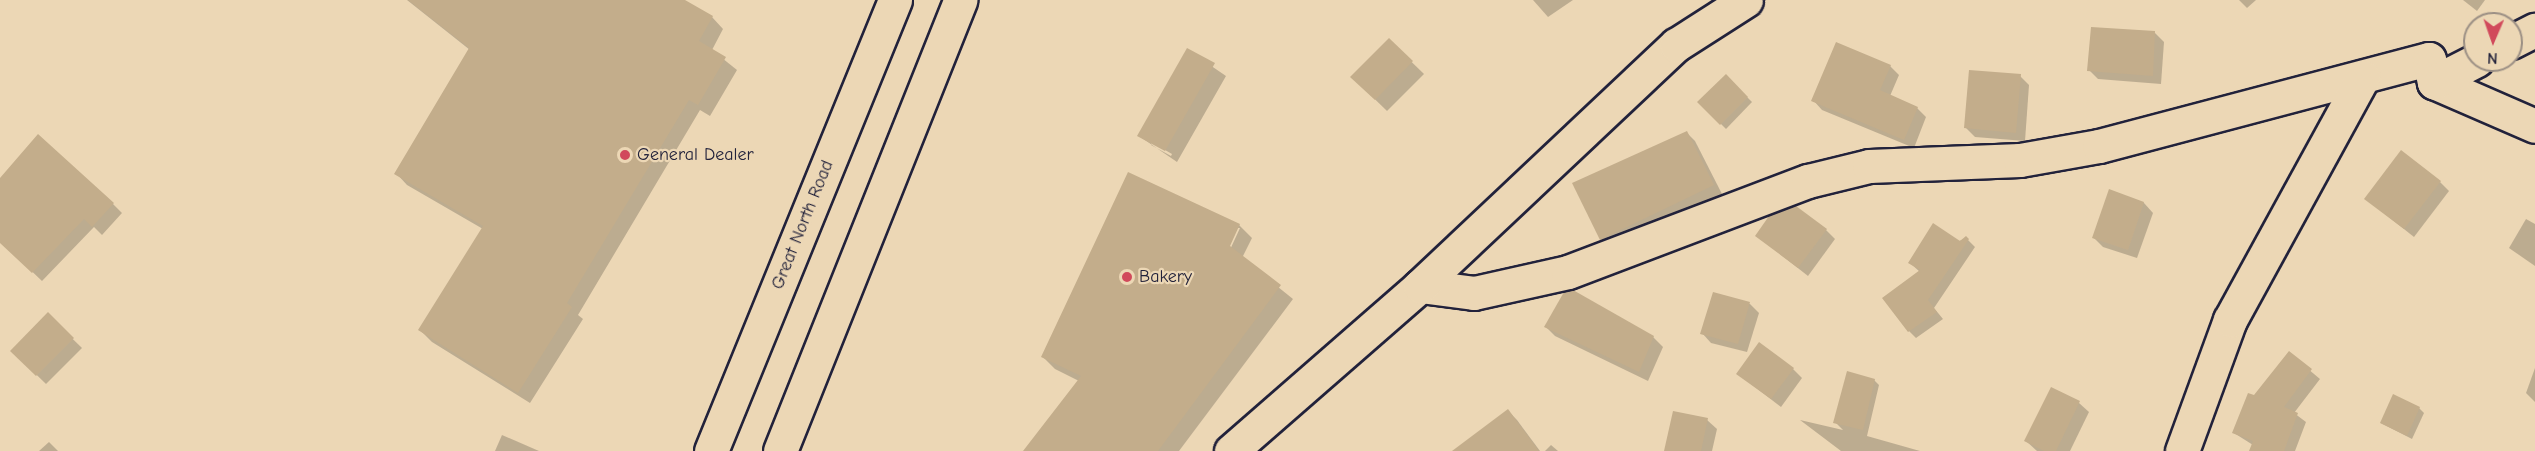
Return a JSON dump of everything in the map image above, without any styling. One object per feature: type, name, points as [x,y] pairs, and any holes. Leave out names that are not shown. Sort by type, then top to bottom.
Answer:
[{"type":"main road","name":"Great North Road","points":[[711,451],[895,0]]},
{"type":"main road","points":[[780,451],[960,0]]},
{"type":"main road","points":[[1231,451],[1420,286],[1676,45],[1746,0]]},
{"type":"main road","points":[[1420,286],[1474,293],[1568,272],[1808,182],[1869,166],[2020,160],[2099,146],[2429,58],[2434,82]]},
{"type":"main road","points":[[2434,82],[2463,67]]},
{"type":"main road","points":[[2182,451],[2230,320],[2363,77]]},
{"type":"main road","points":[[2434,82],[2535,126]]},
{"type":"building","points":[[408,0],[685,0],[713,16],[699,41],[726,57],[698,105],[689,100],[567,303],[572,307],[518,393],[418,330],[483,226],[394,174],[469,48]]},
{"type":"building","points":[[2091,27],[2155,31],[2153,76],[2087,71]]},
{"type":"building","points":[[1389,38],[1413,61],[1375,100],[1350,77]]},
{"type":"building","points":[[1836,42],[1891,65],[1880,90],[1918,107],[1904,140],[1811,101]]},
{"type":"building","points":[[1187,48],[1215,63],[1165,151],[1137,136]]},
{"type":"building","points":[[1969,70],[2021,74],[2016,133],[1964,128]]},
{"type":"building","points":[[1726,74],[1748,97],[1720,125],[1697,102]]},
{"type":"building","points":[[1687,131],[1714,185],[1600,240],[1572,183]]},
{"type":"building","points":[[38,134],[114,203],[92,227],[84,219],[32,273],[0,243],[0,178]]},
{"type":"building","points":[[2401,150],[2441,181],[2404,229],[2364,199]]},
{"type":"building","points":[[1128,172],[1240,224],[1230,246],[1281,285],[1158,451],[1023,451],[1081,376],[1041,357]]},
{"type":"building","points":[[2109,189],[2144,202],[2128,250],[2092,238]]},
{"type":"building","points":[[1796,206],[1827,229],[1798,268],[1755,236],[1769,216]]},
{"type":"building","points":[[1933,223],[1960,241],[1966,236],[1969,239],[1928,300],[1937,312],[1908,332],[1882,298],[1920,270],[1908,263]]},
{"type":"building","points":[[1573,290],[1654,336],[1639,372],[1544,327],[1564,292]]},
{"type":"building","points":[[1713,292],[1750,302],[1738,344],[1700,334]]},
{"type":"building","points":[[48,312],[74,338],[36,376],[10,351]]},
{"type":"building","points":[[1759,342],[1794,368],[1771,399],[1736,374]]},
{"type":"building","points":[[2289,351],[2312,369],[2284,407],[2298,413],[2284,451],[2249,451],[2253,441],[2232,433],[2248,393],[2254,395]]},
{"type":"building","points":[[1847,371],[1875,379],[1863,430],[1833,423]]},
{"type":"building","points":[[2051,387],[2080,401],[2056,451],[2044,451],[2024,441]]},
{"type":"building","points":[[2393,394],[2420,407],[2407,436],[2380,423]]},
{"type":"building","points":[[1508,409],[1539,451],[1452,451]]},
{"type":"building","points":[[1673,411],[1708,418],[1701,451],[1664,451]]},
{"type":"place","name":"General Dealer","points":[[625,155]]},
{"type":"place","name":"Bakery","points":[[1127,277]]}]
